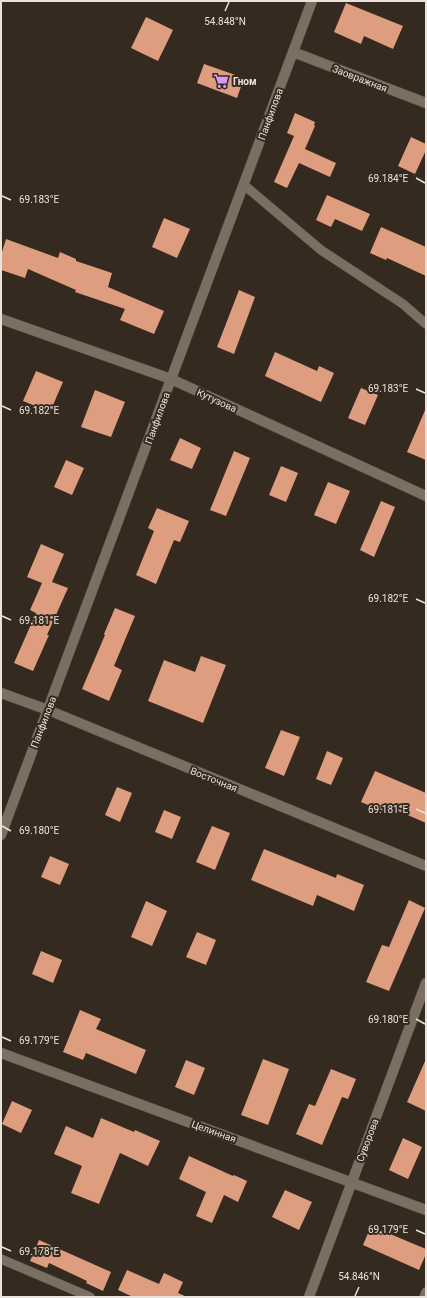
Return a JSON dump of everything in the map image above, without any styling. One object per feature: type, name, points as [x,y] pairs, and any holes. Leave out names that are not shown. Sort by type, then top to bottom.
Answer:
[{"type":"street","name":"Панфилова","points":[[1,835],[312,1]]},
{"type":"street","name":"Заовражная","points":[[293,52],[426,103]]},
{"type":"street","name":"Кутузова","points":[[1,319],[172,379],[426,496]]},
{"type":"street","name":"Восточная","points":[[1,693],[48,710],[426,866]]},
{"type":"street","name":"Суворова","points":[[309,1297],[426,983]]},
{"type":"street","name":"Целинная","points":[[1,1052],[426,1210]]},
{"type":"lane","points":[[244,185],[321,250],[403,304],[426,324]]},
{"type":"lane","points":[[1,1259],[90,1297]]},
{"type":"lane","points":[[424,1297],[426,1292]]},
{"type":"building","points":[[346,3],[403,26],[393,49],[364,36],[361,44],[334,32]]},
{"type":"building","points":[[146,17],[173,30],[158,61],[131,48]]},
{"type":"building","name":"Гном","points":[[204,64],[244,78],[237,98],[197,83]]},
{"type":"building","points":[[295,113],[315,122],[315,126],[305,149],[336,163],[330,177],[299,163],[287,188],[274,182],[294,136],[287,133]]},
{"type":"building","points":[[411,137],[426,144],[426,150],[415,174],[398,166]]},
{"type":"building","points":[[327,195],[370,214],[362,231],[335,219],[331,227],[316,220]]},
{"type":"building","points":[[164,218],[190,229],[177,258],[152,247]]},
{"type":"building","points":[[381,227],[426,247],[426,276],[387,258],[386,260],[370,253]]},
{"type":"building","points":[[6,239],[58,258],[60,252],[76,259],[76,261],[112,273],[108,287],[164,311],[154,334],[120,320],[125,309],[75,292],[76,290],[28,269],[25,278],[1,270],[1,255]]},
{"type":"building","points":[[239,290],[255,297],[234,354],[217,347]]},
{"type":"building","points":[[275,352],[317,371],[319,366],[334,373],[321,402],[265,376]]},
{"type":"building","points":[[36,371],[63,382],[50,412],[23,401]]},
{"type":"building","points":[[361,388],[378,395],[365,425],[348,418]]},
{"type":"building","points":[[95,390],[125,402],[111,437],[81,427]]},
{"type":"building","points":[[426,408],[426,460],[407,452]]},
{"type":"building","points":[[180,438],[201,448],[192,469],[170,460]]},
{"type":"building","points":[[234,451],[250,458],[226,516],[210,510]]},
{"type":"building","points":[[66,460],[84,468],[72,495],[54,487]]},
{"type":"building","points":[[281,466],[298,473],[286,502],[269,495]]},
{"type":"building","points":[[328,482],[350,491],[336,524],[314,515]]},
{"type":"building","points":[[381,501],[395,507],[374,557],[360,550]]},
{"type":"building","points":[[157,508],[189,521],[180,542],[174,540],[156,584],[136,575],[154,531],[148,528]]},
{"type":"building","points":[[41,544],[64,554],[52,582],[68,588],[33,671],[14,663],[36,613],[30,610],[42,583],[27,577]]},
{"type":"building","points":[[115,608],[135,616],[114,666],[122,670],[109,701],[82,689]]},
{"type":"building","points":[[201,656],[226,665],[203,723],[148,701],[164,660],[195,672]]},
{"type":"building","points":[[281,730],[300,737],[284,776],[265,768]]},
{"type":"building","points":[[327,751],[343,758],[331,785],[316,779]]},
{"type":"building","points":[[375,771],[426,793],[426,823],[389,807],[387,813],[361,802]]},
{"type":"building","points":[[117,787],[132,793],[120,822],[105,815]]},
{"type":"building","points":[[164,810],[181,817],[172,839],[155,832]]},
{"type":"building","points":[[212,826],[230,833],[215,870],[196,862]]},
{"type":"building","points":[[264,849],[336,878],[337,874],[364,885],[354,911],[317,895],[313,906],[251,880]]},
{"type":"building","points":[[50,856],[69,864],[60,885],[41,877]]},
{"type":"building","points":[[409,900],[425,908],[389,991],[366,982],[382,945],[389,947]]},
{"type":"building","points":[[146,901],[167,911],[152,946],[131,937]]},
{"type":"building","points":[[197,932],[216,940],[206,965],[186,957]]},
{"type":"building","points":[[41,951],[62,960],[53,983],[32,974]]},
{"type":"building","points":[[80,1010],[101,1019],[96,1029],[146,1050],[136,1074],[86,1053],[83,1060],[63,1052]]},
{"type":"building","points":[[263,1059],[289,1069],[268,1125],[241,1115]]},
{"type":"building","points":[[426,1059],[426,1111],[407,1102]]},
{"type":"building","points":[[186,1060],[205,1068],[194,1095],[175,1087]]},
{"type":"building","points":[[331,1069],[356,1079],[348,1099],[342,1097],[322,1145],[296,1134],[309,1104],[315,1106]]},
{"type":"building","points":[[12,1101],[32,1110],[21,1133],[2,1124]]},
{"type":"building","points":[[101,1118],[160,1141],[148,1166],[120,1153],[99,1204],[71,1193],[82,1166],[54,1154],[66,1126],[93,1138]]},
{"type":"building","points":[[403,1138],[422,1147],[408,1179],[389,1170]]},
{"type":"building","points":[[189,1156],[247,1181],[238,1202],[224,1195],[212,1223],[196,1216],[206,1192],[179,1179]]},
{"type":"building","points":[[285,1190],[312,1202],[299,1230],[272,1217]]},
{"type":"building","points":[[371,1226],[426,1249],[426,1254],[419,1270],[363,1245]]},
{"type":"building","points":[[39,1240],[111,1272],[103,1291],[86,1283],[87,1281],[49,1263],[47,1268],[30,1261]]},
{"type":"building","points":[[127,1270],[159,1284],[164,1273],[183,1282],[178,1293],[187,1297],[133,1297],[118,1290]]},
{"type":"place","name":"Гном","points":[[221,81]]}]
